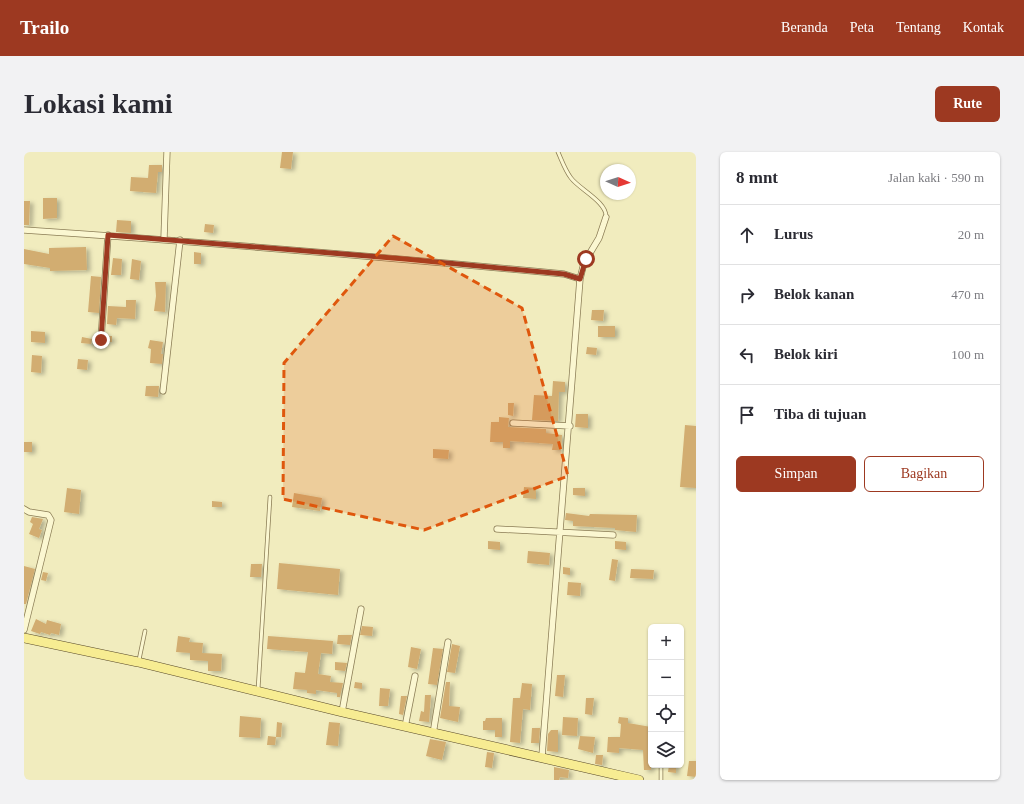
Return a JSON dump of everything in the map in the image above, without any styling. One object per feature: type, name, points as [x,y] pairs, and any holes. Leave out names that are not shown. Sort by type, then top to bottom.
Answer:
[{"type":"main road","points":[[24,638],[138,662],[434,734],[542,756],[639,780]]},
{"type":"street","points":[[164,238],[167,152]]},
{"type":"street","points":[[542,756],[570,426],[580,279],[584,263],[599,238],[606,217]]},
{"type":"street","points":[[24,230],[164,238],[405,259],[564,274],[580,279]]},
{"type":"street","points":[[101,340],[108,235]]},
{"type":"street","points":[[164,391],[180,240]]},
{"type":"street","points":[[513,423],[570,426]]},
{"type":"street","points":[[24,509],[29,512],[48,515],[51,520],[24,630]]},
{"type":"street","points":[[497,529],[613,535]]},
{"type":"street","points":[[342,712],[361,609]]},
{"type":"street","points":[[434,734],[448,642]]},
{"type":"street","points":[[405,727],[415,676]]},
{"type":"lane","points":[[558,152],[570,177],[576,184],[592,195],[604,210],[606,217]]},
{"type":"lane","points":[[258,692],[270,497]]},
{"type":"lane","points":[[138,662],[145,631]]},
{"type":"lane","points":[[661,768],[661,780]]},
{"type":"highlighted area","points":[[393,236],[522,308],[568,476],[424,530],[283,499],[284,363]]},
{"type":"building","points":[[282,152],[293,152],[291,169],[280,168]]},
{"type":"building","points":[[149,165],[162,165],[162,172],[158,172],[156,193],[130,191],[131,177],[148,178]]},
{"type":"building","points":[[43,198],[57,198],[57,218],[43,219]]},
{"type":"building","points":[[24,201],[30,201],[29,225],[24,225]]},
{"type":"building","points":[[117,220],[131,221],[131,233],[116,232]]},
{"type":"building","points":[[205,224],[214,225],[213,233],[204,232]]},
{"type":"building","points":[[86,247],[87,270],[50,271],[50,268],[24,264],[24,249],[49,254],[49,248]]},
{"type":"building","points":[[194,252],[201,253],[201,264],[194,264]]},
{"type":"building","points":[[113,258],[122,259],[121,275],[111,275]]},
{"type":"building","points":[[132,259],[141,261],[139,280],[130,279]]},
{"type":"building","points":[[91,276],[101,277],[99,313],[88,312]]},
{"type":"building","points":[[155,282],[166,282],[165,312],[154,311],[156,296]]},
{"type":"building","points":[[126,300],[136,300],[135,319],[117,318],[116,325],[107,324],[108,306],[126,307]]},
{"type":"building","points":[[592,310],[604,310],[603,321],[591,320]]},
{"type":"building","points":[[598,326],[615,326],[615,337],[598,337]]},
{"type":"building","points":[[31,331],[45,332],[45,343],[31,342]]},
{"type":"building","points":[[106,336],[112,336],[112,342],[105,342]]},
{"type":"building","points":[[82,337],[92,339],[91,344],[81,343]]},
{"type":"building","points":[[150,340],[163,342],[161,354],[163,354],[162,364],[150,363],[151,349],[148,348]]},
{"type":"building","points":[[587,347],[597,348],[596,355],[586,354]]},
{"type":"building","points":[[32,355],[42,356],[41,373],[31,372]]},
{"type":"building","points":[[78,359],[88,360],[87,370],[77,369]]},
{"type":"building","points":[[553,381],[565,382],[565,392],[559,392],[558,421],[532,420],[534,395],[552,396]]},
{"type":"building","points":[[146,386],[159,386],[158,397],[145,396]]},
{"type":"building","points":[[508,403],[514,403],[513,416],[508,415]]},
{"type":"building","points":[[576,414],[588,414],[588,428],[575,427]]},
{"type":"building","points":[[499,417],[509,418],[508,427],[546,429],[546,433],[562,435],[561,450],[552,450],[553,444],[510,441],[510,448],[503,448],[503,442],[490,442],[491,422],[499,422]]},
{"type":"building","points":[[685,425],[696,426],[696,488],[680,487]]},
{"type":"building","points":[[24,442],[32,442],[32,452],[24,452]]},
{"type":"building","points":[[433,449],[449,450],[448,459],[433,458]]},
{"type":"building","points":[[524,487],[536,488],[536,499],[523,498]]},
{"type":"building","points":[[67,488],[81,490],[79,514],[64,512]]},
{"type":"building","points":[[573,488],[585,488],[585,496],[573,495]]},
{"type":"building","points":[[294,493],[322,498],[320,511],[292,507]]},
{"type":"building","points":[[212,501],[222,502],[222,507],[212,507]]},
{"type":"building","points":[[566,513],[589,516],[590,514],[637,515],[636,532],[615,530],[615,528],[573,526],[573,521],[565,520]]},
{"type":"building","points":[[32,517],[43,519],[39,529],[42,530],[39,538],[29,534],[33,524],[30,522]]},
{"type":"building","points":[[488,541],[500,542],[500,550],[488,549]]},
{"type":"building","points":[[615,541],[626,542],[626,550],[615,549]]},
{"type":"building","points":[[528,551],[550,553],[549,565],[527,563]]},
{"type":"building","points":[[612,559],[618,560],[615,581],[609,580]]},
{"type":"building","points":[[279,563],[340,569],[338,595],[277,589]]},
{"type":"building","points":[[251,564],[262,564],[261,577],[250,577]]},
{"type":"building","points":[[24,566],[35,569],[26,604],[24,604]]},
{"type":"building","points":[[563,567],[570,568],[570,575],[563,574]]},
{"type":"building","points":[[631,569],[654,570],[653,579],[630,578]]},
{"type":"building","points":[[43,572],[48,573],[46,581],[41,580]]},
{"type":"building","points":[[568,582],[581,583],[580,596],[567,595]]},
{"type":"building","points":[[36,619],[46,624],[47,620],[61,624],[59,635],[51,633],[50,635],[41,632],[40,634],[31,631]]},
{"type":"building","points":[[362,626],[373,627],[372,636],[360,635]]},
{"type":"building","points":[[338,635],[352,635],[350,645],[337,644]]},
{"type":"building","points":[[178,636],[190,638],[189,642],[203,643],[202,653],[222,654],[221,671],[208,671],[208,661],[190,660],[190,653],[176,652]]},
{"type":"building","points":[[268,636],[333,641],[332,654],[321,653],[318,674],[331,676],[330,682],[343,683],[340,697],[337,697],[337,693],[316,690],[316,694],[307,693],[307,690],[293,689],[295,672],[305,673],[308,652],[267,649]]},
{"type":"building","points":[[452,644],[460,646],[455,673],[447,672]]},
{"type":"building","points":[[411,647],[421,649],[417,669],[408,667]]},
{"type":"building","points":[[433,648],[443,649],[437,685],[428,684]]},
{"type":"building","points":[[335,662],[347,663],[345,671],[335,670]]},
{"type":"building","points":[[557,675],[565,675],[563,697],[555,696]]},
{"type":"building","points":[[355,682],[362,683],[362,689],[354,688]]},
{"type":"building","points":[[446,682],[450,682],[449,706],[460,707],[458,722],[440,718]]},
{"type":"building","points":[[522,683],[532,684],[530,710],[523,709],[520,743],[510,742],[513,698],[520,698]]},
{"type":"building","points":[[380,688],[390,689],[388,706],[379,706]]},
{"type":"building","points":[[425,695],[431,695],[429,722],[419,721],[421,711],[424,712]]},
{"type":"building","points":[[401,696],[407,696],[403,715],[399,714]]},
{"type":"building","points":[[586,698],[594,698],[592,715],[585,714]]},
{"type":"building","points":[[240,716],[261,718],[260,738],[239,737]]},
{"type":"building","points":[[563,717],[578,718],[577,736],[562,735]]},
{"type":"building","points":[[619,717],[628,718],[628,723],[648,726],[648,768],[651,768],[651,770],[644,770],[643,750],[619,748],[619,753],[607,752],[608,737],[620,737],[621,724],[618,723]]},
{"type":"building","points":[[486,718],[502,718],[502,737],[495,737],[495,730],[483,730],[483,721],[485,721]]},
{"type":"building","points":[[277,722],[282,723],[281,737],[276,737]]},
{"type":"building","points":[[329,722],[340,723],[338,746],[326,745]]},
{"type":"building","points":[[532,728],[540,728],[539,743],[531,743]]},
{"type":"building","points":[[551,730],[558,730],[558,752],[547,751],[548,734]]},
{"type":"building","points":[[268,736],[276,737],[275,745],[267,745]]},
{"type":"building","points":[[580,736],[595,737],[593,753],[578,749]]},
{"type":"building","points":[[430,739],[446,742],[442,760],[426,756]]},
{"type":"building","points":[[487,752],[494,753],[492,768],[485,767]]},
{"type":"building","points":[[596,755],[603,755],[602,765],[595,764]]},
{"type":"building","points":[[689,761],[696,761],[696,777],[687,776]]},
{"type":"building","points":[[554,767],[569,770],[568,778],[560,777],[559,780],[554,780]]},
{"type":"building","points":[[669,768],[676,768],[676,773],[668,772]]},
{"type":"route","points":[[101,340],[108,235],[405,259],[564,274],[580,279],[582,268],[586,259]]}]
